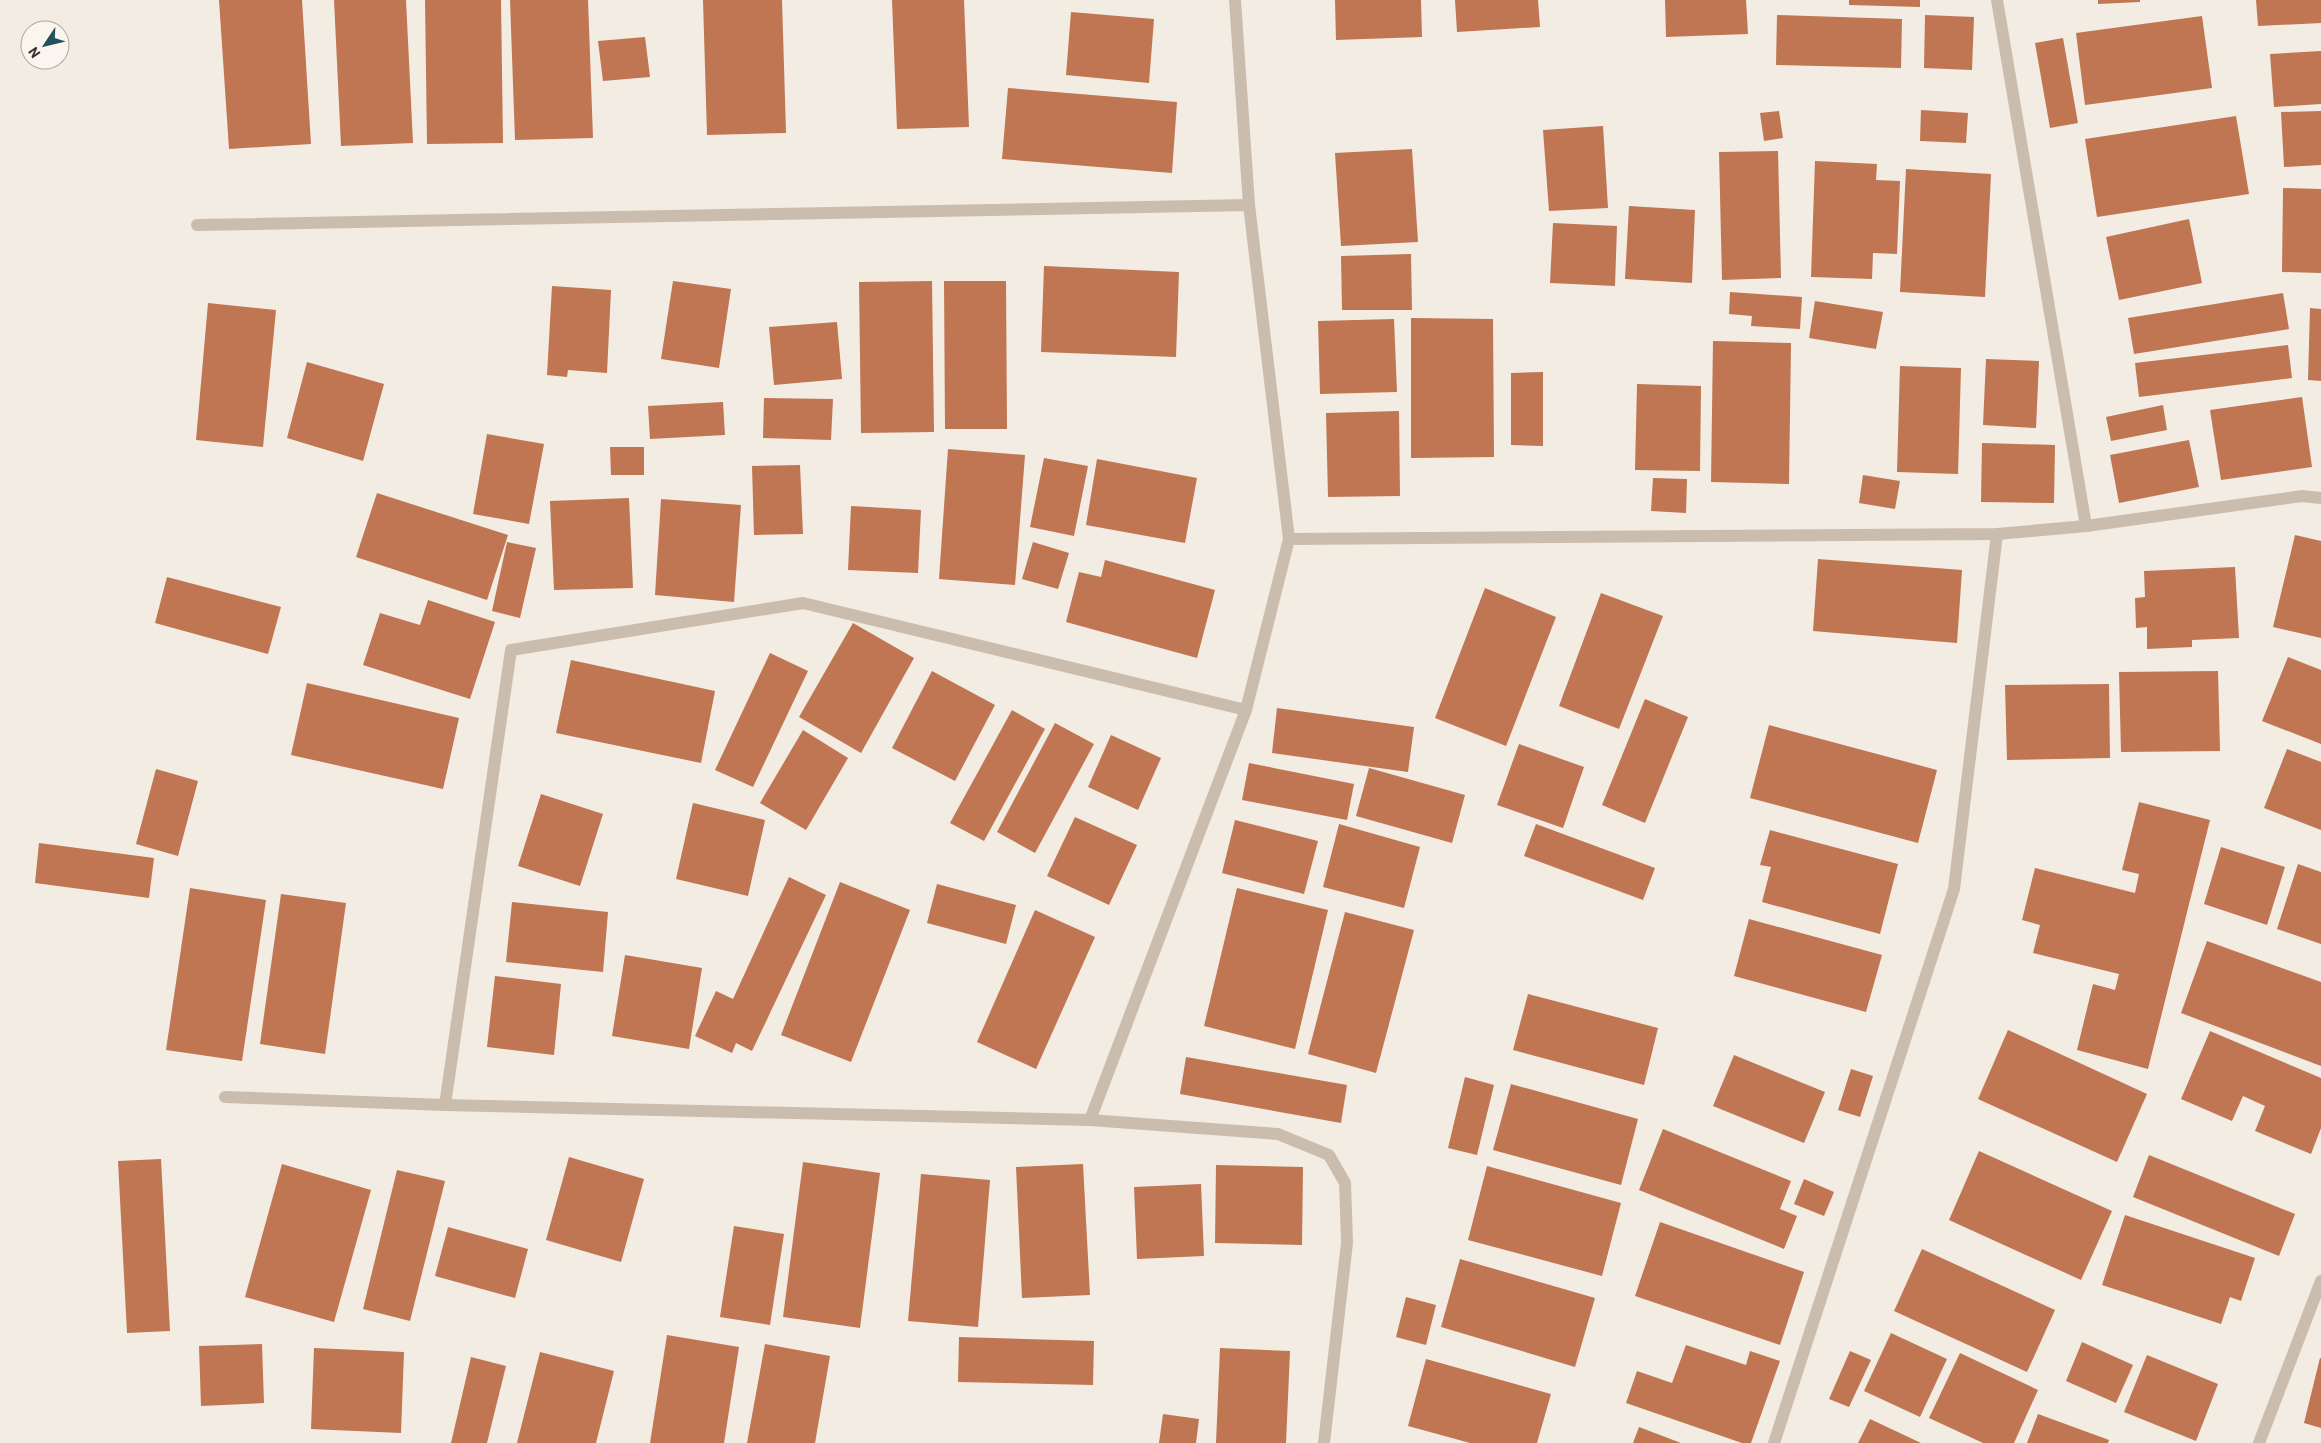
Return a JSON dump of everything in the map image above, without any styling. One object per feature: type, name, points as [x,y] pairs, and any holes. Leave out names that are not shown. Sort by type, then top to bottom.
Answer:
[{"type":"street","points":[[1090,1120],[1246,710],[1289,540],[1249,205],[1235,0]]},
{"type":"street","points":[[1997,0],[2086,526]]},
{"type":"street","points":[[197,225],[1249,205]]},
{"type":"street","points":[[1289,540],[1997,534],[2086,526],[2302,496],[2321,498]]},
{"type":"street","points":[[1774,1443],[1954,889],[1997,534]]},
{"type":"street","points":[[445,1105],[511,650],[803,603],[1246,710]]},
{"type":"street","points":[[225,1097],[445,1105],[1090,1120],[1278,1134],[1329,1155],[1345,1183],[1347,1243],[1324,1443]]},
{"type":"street","points":[[2259,1443],[2321,1281]]},
{"type":"building","points":[[219,0],[302,0],[311,144],[229,149]]},
{"type":"building","points":[[334,0],[406,0],[413,143],[341,146]]},
{"type":"building","points":[[425,0],[501,0],[503,143],[427,144]]},
{"type":"building","points":[[510,0],[588,0],[593,138],[515,140]]},
{"type":"building","points":[[703,0],[782,0],[786,133],[707,135]]},
{"type":"building","points":[[892,0],[964,0],[969,127],[897,129]]},
{"type":"building","points":[[1335,0],[1421,0],[1422,37],[1336,40]]},
{"type":"building","points":[[1455,0],[1538,0],[1540,27],[1457,32]]},
{"type":"building","points":[[1665,0],[1746,0],[1748,34],[1666,37]]},
{"type":"building","points":[[1849,0],[1920,0],[1920,7],[1849,5]]},
{"type":"building","points":[[2098,0],[2140,0],[2140,2],[2098,4]]},
{"type":"building","points":[[2256,0],[2321,0],[2321,23],[2258,26]]},
{"type":"building","points":[[1071,12],[1154,19],[1149,83],[1066,75]]},
{"type":"building","points":[[1777,15],[1902,19],[1901,68],[1776,65]]},
{"type":"building","points":[[1925,15],[1974,17],[1972,70],[1924,68]]},
{"type":"building","points":[[2202,16],[2212,88],[2085,105],[2076,33]]},
{"type":"building","points":[[645,37],[650,77],[603,81],[598,41]]},
{"type":"building","points":[[2063,38],[2078,123],[2050,128],[2035,43]]},
{"type":"building","points":[[2321,51],[2321,104],[2274,107],[2270,54]]},
{"type":"building","points":[[1008,88],[1177,102],[1172,173],[1002,159]]},
{"type":"building","points":[[1921,110],[1968,113],[1966,143],[1920,141]]},
{"type":"building","points":[[1779,111],[1783,138],[1764,141],[1760,113]]},
{"type":"building","points":[[2321,111],[2321,165],[2284,167],[2281,112]]},
{"type":"building","points":[[2236,116],[2249,194],[2097,217],[2085,139]]},
{"type":"building","points":[[1603,126],[1608,208],[1549,211],[1543,130]]},
{"type":"building","points":[[1412,149],[1418,242],[1341,246],[1335,153]]},
{"type":"building","points":[[1778,151],[1781,278],[1722,280],[1719,152]]},
{"type":"building","points":[[1815,161],[1877,164],[1876,180],[1900,181],[1897,254],[1873,253],[1872,279],[1811,277]]},
{"type":"building","points":[[1906,169],[1991,174],[1985,297],[1900,292]]},
{"type":"building","points":[[2283,188],[2321,189],[2321,273],[2282,272]]},
{"type":"building","points":[[1629,206],[1695,210],[1692,283],[1625,279]]},
{"type":"building","points":[[2189,219],[2202,283],[2119,300],[2106,237]]},
{"type":"building","points":[[1553,223],[1617,226],[1615,286],[1550,283]]},
{"type":"building","points":[[1411,254],[1412,310],[1342,310],[1341,256]]},
{"type":"building","points":[[1044,266],[1179,272],[1176,357],[1041,352]]},
{"type":"building","points":[[673,281],[731,289],[719,368],[661,359]]},
{"type":"building","points":[[932,281],[934,432],[861,433],[859,282]]},
{"type":"building","points":[[944,281],[1006,281],[1007,429],[945,429]]},
{"type":"building","points":[[552,286],[611,290],[607,373],[568,370],[567,377],[547,375]]},
{"type":"building","points":[[1730,292],[1802,297],[1800,329],[1751,326],[1752,316],[1729,314]]},
{"type":"building","points":[[2283,293],[2289,329],[2134,354],[2128,318]]},
{"type":"building","points":[[1815,301],[1883,312],[1876,349],[1809,338]]},
{"type":"building","points":[[208,303],[276,310],[263,447],[196,440]]},
{"type":"building","points":[[2310,308],[2321,309],[2321,381],[2308,380]]},
{"type":"building","points":[[1411,318],[1493,319],[1494,457],[1411,458]]},
{"type":"building","points":[[1394,319],[1397,392],[1320,394],[1318,321]]},
{"type":"building","points":[[837,322],[842,379],[774,385],[769,327]]},
{"type":"building","points":[[1713,341],[1791,343],[1789,484],[1711,482]]},
{"type":"building","points":[[2288,345],[2292,378],[2139,397],[2135,363]]},
{"type":"building","points":[[1986,359],[2039,361],[2036,428],[1983,425]]},
{"type":"building","points":[[307,362],[384,384],[363,461],[287,438]]},
{"type":"building","points":[[1900,366],[1961,368],[1958,474],[1897,472]]},
{"type":"building","points":[[1543,372],[1543,446],[1511,445],[1511,373]]},
{"type":"building","points":[[1637,384],[1701,386],[1700,471],[1635,470]]},
{"type":"building","points":[[2302,397],[2312,467],[2221,480],[2210,410]]},
{"type":"building","points":[[764,398],[833,399],[831,440],[763,438]]},
{"type":"building","points":[[723,402],[725,435],[650,439],[648,406]]},
{"type":"building","points":[[2163,405],[2167,430],[2111,441],[2106,417]]},
{"type":"building","points":[[1399,411],[1400,496],[1328,497],[1326,413]]},
{"type":"building","points":[[487,434],[544,444],[529,524],[473,514]]},
{"type":"building","points":[[2189,440],[2199,487],[2119,503],[2110,455]]},
{"type":"building","points":[[1982,443],[2055,445],[2054,503],[1981,502]]},
{"type":"building","points":[[610,447],[644,447],[644,475],[611,475]]},
{"type":"building","points":[[948,449],[1025,455],[1015,585],[939,579]]},
{"type":"building","points":[[1044,458],[1088,466],[1074,536],[1030,527]]},
{"type":"building","points":[[1097,459],[1197,478],[1185,543],[1086,525]]},
{"type":"building","points":[[800,465],[803,534],[754,535],[752,466]]},
{"type":"building","points":[[1863,475],[1900,481],[1895,509],[1859,503]]},
{"type":"building","points":[[1653,478],[1687,479],[1686,513],[1651,511]]},
{"type":"building","points":[[377,493],[508,535],[487,600],[356,557]]},
{"type":"building","points":[[629,498],[633,588],[554,590],[550,501]]},
{"type":"building","points":[[661,499],[741,505],[734,602],[655,595]]},
{"type":"building","points":[[851,506],[921,510],[918,573],[848,570]]},
{"type":"building","points":[[2295,535],[2321,541],[2321,638],[2273,627]]},
{"type":"building","points":[[507,542],[536,548],[520,618],[492,611]]},
{"type":"building","points":[[1033,542],[1069,553],[1058,589],[1022,579]]},
{"type":"building","points":[[1818,559],[1962,570],[1957,643],[1813,631]]},
{"type":"building","points":[[1105,560],[1215,590],[1197,658],[1066,622],[1079,572],[1101,577]]},
{"type":"building","points":[[2235,567],[2239,638],[2192,640],[2192,647],[2147,649],[2147,627],[2136,628],[2135,598],[2145,597],[2144,571]]},
{"type":"building","points":[[167,577],[281,607],[268,654],[155,623]]},
{"type":"building","points":[[1485,588],[1556,617],[1506,746],[1435,718]]},
{"type":"building","points":[[1601,593],[1663,616],[1619,729],[1559,706]]},
{"type":"building","points":[[428,600],[495,622],[470,699],[363,665],[380,613],[420,625]]},
{"type":"building","points":[[853,623],[914,658],[861,753],[799,717]]},
{"type":"building","points":[[770,653],[808,671],[753,787],[715,770]]},
{"type":"building","points":[[2288,657],[2321,670],[2321,744],[2262,721]]},
{"type":"building","points":[[571,660],[715,691],[701,763],[556,733]]},
{"type":"building","points":[[932,671],[995,705],[955,781],[892,748]]},
{"type":"building","points":[[2218,671],[2220,751],[2121,752],[2119,672]]},
{"type":"building","points":[[307,683],[459,718],[443,789],[291,755]]},
{"type":"building","points":[[2109,684],[2110,758],[2007,760],[2005,685]]},
{"type":"building","points":[[1645,699],[1688,717],[1645,823],[1602,805]]},
{"type":"building","points":[[1277,708],[1414,727],[1408,772],[1272,753]]},
{"type":"building","points":[[1012,710],[1045,729],[984,841],[950,823]]},
{"type":"building","points":[[1055,723],[1094,744],[1035,853],[997,832]]},
{"type":"building","points":[[1769,725],[1937,770],[1918,843],[1750,798]]},
{"type":"building","points":[[803,730],[848,758],[806,830],[760,803]]},
{"type":"building","points":[[1111,735],[1161,758],[1138,810],[1088,787]]},
{"type":"building","points":[[1519,744],[1584,767],[1563,828],[1497,805]]},
{"type":"building","points":[[2287,749],[2321,762],[2321,830],[2264,808]]},
{"type":"building","points":[[1249,763],[1354,784],[1347,820],[1242,800]]},
{"type":"building","points":[[1369,768],[1465,795],[1452,843],[1356,816]]},
{"type":"building","points":[[156,769],[198,781],[178,856],[136,844]]},
{"type":"building","points":[[541,794],[603,814],[580,886],[518,866]]},
{"type":"building","points":[[2139,802],[2210,820],[2148,1069],[2077,1050],[2093,984],[2115,990],[2119,974],[2033,953],[2040,925],[2022,920],[2035,868],[2135,893],[2139,874],[2122,870]]},
{"type":"building","points":[[693,803],[765,820],[748,896],[676,879]]},
{"type":"building","points":[[1075,817],[1137,845],[1109,905],[1047,876]]},
{"type":"building","points":[[1235,820],[1318,841],[1304,894],[1222,873]]},
{"type":"building","points":[[1339,824],[1420,847],[1404,908],[1323,887]]},
{"type":"building","points":[[1536,824],[1655,868],[1643,900],[1524,856]]},
{"type":"building","points":[[1770,830],[1898,864],[1880,934],[1762,902],[1771,867],[1760,865]]},
{"type":"building","points":[[39,843],[154,858],[149,898],[35,883]]},
{"type":"building","points":[[2221,847],[2285,867],[2267,925],[2204,904]]},
{"type":"building","points":[[2298,864],[2321,872],[2321,944],[2277,929]]},
{"type":"building","points":[[789,877],[826,895],[752,1051],[736,1043],[732,1053],[695,1036],[716,991],[733,999]]},
{"type":"building","points":[[840,882],[910,910],[851,1062],[781,1035]]},
{"type":"building","points":[[937,884],[1016,905],[1006,944],[927,923]]},
{"type":"building","points":[[190,888],[266,900],[242,1061],[166,1050]]},
{"type":"building","points":[[1237,888],[1328,910],[1295,1049],[1204,1026]]},
{"type":"building","points":[[281,894],[346,903],[325,1054],[260,1044]]},
{"type":"building","points":[[512,902],[608,912],[603,972],[506,962]]},
{"type":"building","points":[[1035,910],[1095,937],[1036,1069],[977,1042]]},
{"type":"building","points":[[1345,912],[1414,930],[1376,1073],[1308,1054]]},
{"type":"building","points":[[1749,919],[1882,955],[1866,1012],[1734,976]]},
{"type":"building","points":[[2207,941],[2321,982],[2321,1066],[2181,1013]]},
{"type":"building","points":[[625,955],[702,968],[689,1049],[612,1036]]},
{"type":"building","points":[[495,976],[561,984],[554,1055],[487,1047]]},
{"type":"building","points":[[1528,994],[1658,1028],[1644,1085],[1513,1050]]},
{"type":"building","points":[[2008,1030],[2147,1094],[2117,1162],[1978,1099]]},
{"type":"building","points":[[2210,1031],[2321,1078],[2321,1128],[2311,1154],[2255,1131],[2265,1106],[2243,1096],[2232,1121],[2181,1099]]},
{"type":"building","points":[[1734,1055],[1825,1092],[1804,1143],[1713,1106]]},
{"type":"building","points":[[1186,1057],[1347,1085],[1341,1123],[1180,1094]]},
{"type":"building","points":[[1851,1069],[1873,1076],[1860,1117],[1838,1110]]},
{"type":"building","points":[[1465,1077],[1494,1085],[1477,1155],[1448,1148]]},
{"type":"building","points":[[1511,1084],[1638,1119],[1621,1185],[1493,1150]]},
{"type":"building","points":[[1663,1129],[1791,1181],[1780,1209],[1797,1216],[1784,1249],[1639,1190]]},
{"type":"building","points":[[1979,1151],[2112,1211],[2081,1280],[1949,1220]]},
{"type":"building","points":[[2149,1155],[2295,1214],[2279,1256],[2133,1197]]},
{"type":"building","points":[[569,1157],[644,1179],[621,1262],[546,1240]]},
{"type":"building","points":[[161,1159],[170,1331],[127,1333],[118,1161]]},
{"type":"building","points":[[803,1162],[880,1173],[860,1328],[783,1317]]},
{"type":"building","points":[[282,1164],[371,1190],[334,1322],[245,1297]]},
{"type":"building","points":[[1083,1164],[1090,1295],[1022,1298],[1016,1167]]},
{"type":"building","points":[[1216,1165],[1303,1167],[1302,1245],[1215,1243]]},
{"type":"building","points":[[1487,1166],[1621,1203],[1602,1276],[1468,1240]]},
{"type":"building","points":[[397,1170],[445,1181],[410,1321],[363,1309]]},
{"type":"building","points":[[921,1174],[990,1180],[978,1327],[908,1321]]},
{"type":"building","points":[[1804,1179],[1834,1192],[1824,1216],[1794,1204]]},
{"type":"building","points":[[1201,1184],[1204,1256],[1137,1259],[1134,1187]]},
{"type":"building","points":[[2125,1215],[2255,1258],[2241,1301],[2230,1297],[2221,1324],[2102,1285]]},
{"type":"building","points":[[1660,1222],[1804,1272],[1780,1345],[1635,1296]]},
{"type":"building","points":[[734,1226],[784,1234],[770,1325],[720,1317]]},
{"type":"building","points":[[448,1227],[528,1249],[515,1298],[435,1276]]},
{"type":"building","points":[[1922,1249],[2055,1310],[2027,1372],[1894,1311]]},
{"type":"building","points":[[1460,1259],[1595,1298],[1575,1367],[1441,1327]]},
{"type":"building","points":[[1406,1297],[1436,1305],[1426,1345],[1396,1337]]},
{"type":"building","points":[[1891,1333],[1947,1359],[1920,1417],[1864,1391]]},
{"type":"building","points":[[667,1335],[739,1347],[724,1443],[650,1443]]},
{"type":"building","points":[[959,1337],[1094,1341],[1093,1385],[958,1382]]},
{"type":"building","points":[[2082,1342],[2133,1365],[2116,1403],[2066,1381]]},
{"type":"building","points":[[262,1344],[264,1403],[201,1406],[199,1346]]},
{"type":"building","points":[[765,1344],[830,1356],[815,1443],[747,1443]]},
{"type":"building","points":[[1686,1345],[1746,1365],[1750,1351],[1780,1361],[1751,1443],[1742,1443],[1626,1403],[1637,1371],[1672,1383]]},
{"type":"building","points":[[314,1348],[404,1352],[401,1433],[311,1429]]},
{"type":"building","points":[[1220,1348],[1290,1351],[1286,1443],[1216,1443]]},
{"type":"building","points":[[1850,1351],[1871,1360],[1849,1407],[1829,1399]]},
{"type":"building","points":[[540,1352],[614,1371],[596,1443],[517,1443]]},
{"type":"building","points":[[1960,1353],[2038,1390],[2014,1443],[1983,1443],[1929,1418]]},
{"type":"building","points":[[2147,1355],[2218,1384],[2196,1441],[2124,1412]]},
{"type":"building","points":[[471,1357],[506,1366],[487,1443],[451,1443]]},
{"type":"building","points":[[2321,1358],[2321,1428],[2304,1423]]},
{"type":"building","points":[[1426,1359],[1551,1394],[1537,1443],[1470,1443],[1408,1426]]},
{"type":"building","points":[[1163,1414],[1199,1419],[1196,1443],[1159,1443]]},
{"type":"building","points":[[2038,1414],[2109,1440],[2108,1443],[2027,1443]]},
{"type":"building","points":[[1870,1419],[1921,1443],[1858,1443]]},
{"type":"building","points":[[1639,1427],[1681,1443],[1633,1443]]}]
